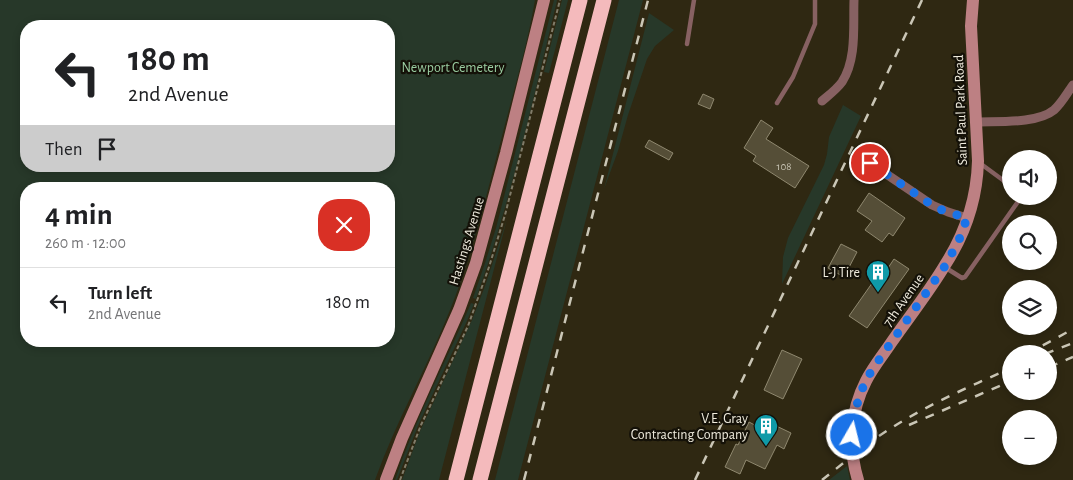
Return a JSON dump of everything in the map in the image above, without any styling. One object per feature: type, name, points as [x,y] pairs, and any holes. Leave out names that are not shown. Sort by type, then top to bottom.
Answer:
[{"type":"highway","points":[[456,480],[580,0]]},
{"type":"highway","points":[[480,480],[604,0]]},
{"type":"highway","points":[[556,186],[592,78],[612,0]]},
{"type":"street","name":"Hastings Avenue","points":[[386,480],[405,430],[459,310],[476,263],[506,153],[544,0]]},
{"type":"street","points":[[822,101],[840,84],[848,72],[852,56],[854,0]]},
{"type":"street","name":"Saint Paul Park Road","points":[[967,218],[975,190],[978,161],[971,26],[973,0]]},
{"type":"street","points":[[976,122],[1029,119],[1044,116],[1057,107],[1073,85]]},
{"type":"street","points":[[870,163],[932,205],[967,218]]},
{"type":"street","name":"7th Avenue","points":[[858,480],[852,457],[852,435],[854,417],[863,387],[874,367],[945,266],[959,240],[967,218]]},
{"type":"lane","points":[[687,44],[694,0]]},
{"type":"lane","points":[[777,103],[793,77],[815,24],[815,0]]},
{"type":"lane","points":[[978,161],[1002,179]]},
{"type":"lane","points":[[945,266],[962,278],[965,277],[1016,205]]},
{"type":"green space","name":"Newport Cemetery","points":[[0,0],[535,0],[520,70],[465,268],[441,332],[392,437],[375,480],[0,480]]},
{"type":"green space","points":[[554,0],[557,0],[556,5],[520,154],[476,299],[473,298],[496,228]]},
{"type":"green space","points":[[562,0],[568,0],[549,73],[544,72]]},
{"type":"green space","points":[[619,0],[643,0],[518,480],[495,480]]},
{"type":"green space","points":[[649,13],[674,30],[655,46],[647,59],[604,189]]},
{"type":"green space","points":[[843,105],[861,116],[782,284],[783,257],[788,238],[824,165],[829,137]]},
{"type":"green space","points":[[507,219],[439,480],[402,480],[420,431],[472,320]]},
{"type":"green space","points":[[471,303],[474,304],[467,321],[418,426],[397,480],[395,480],[421,413]]},
{"type":"green space","points":[[847,466],[850,480],[829,480]]},
{"type":"building","points":[[703,94],[714,99],[710,109],[698,104]]},
{"type":"building","points":[[761,120],[773,128],[766,139],[809,166],[795,188],[753,161],[756,156],[744,148]]},
{"type":"building","points":[[649,140],[673,153],[669,160],[645,147]]},
{"type":"building","points":[[869,193],[905,218],[893,236],[889,233],[882,242],[865,230],[872,221],[857,211]]},
{"type":"building","points":[[841,244],[857,252],[844,277],[828,268]]},
{"type":"building","name":"L-J Tire","points":[[894,259],[909,269],[867,328],[849,316],[882,269],[886,271]]},
{"type":"building","points":[[782,350],[802,359],[783,399],[764,390]]},
{"type":"building","points":[[749,422],[764,430],[768,422],[791,433],[784,449],[777,445],[765,469],[746,460],[740,474],[725,467]]},
{"type":"railway","points":[[524,480],[648,0]]},
{"type":"railway","points":[[695,480],[922,0]]},
{"type":"railway","points":[[1044,345],[1073,329]]},
{"type":"railway","points":[[1057,349],[1073,343]]},
{"type":"railway","points":[[1057,364],[1073,357]]},
{"type":"railway","points":[[822,480],[857,452],[907,418],[951,395],[1002,372]]},
{"type":"railway","points":[[909,425],[1002,385]]},
{"type":"place","name":"L-J Tire","points":[[878,293]]},
{"type":"place","name":"V.E. Gray Contracting Company","points":[[766,447]]},
{"type":"route","points":[[852,435],[856,406],[866,380],[945,266],[959,240],[967,218],[932,205],[870,163]]}]
